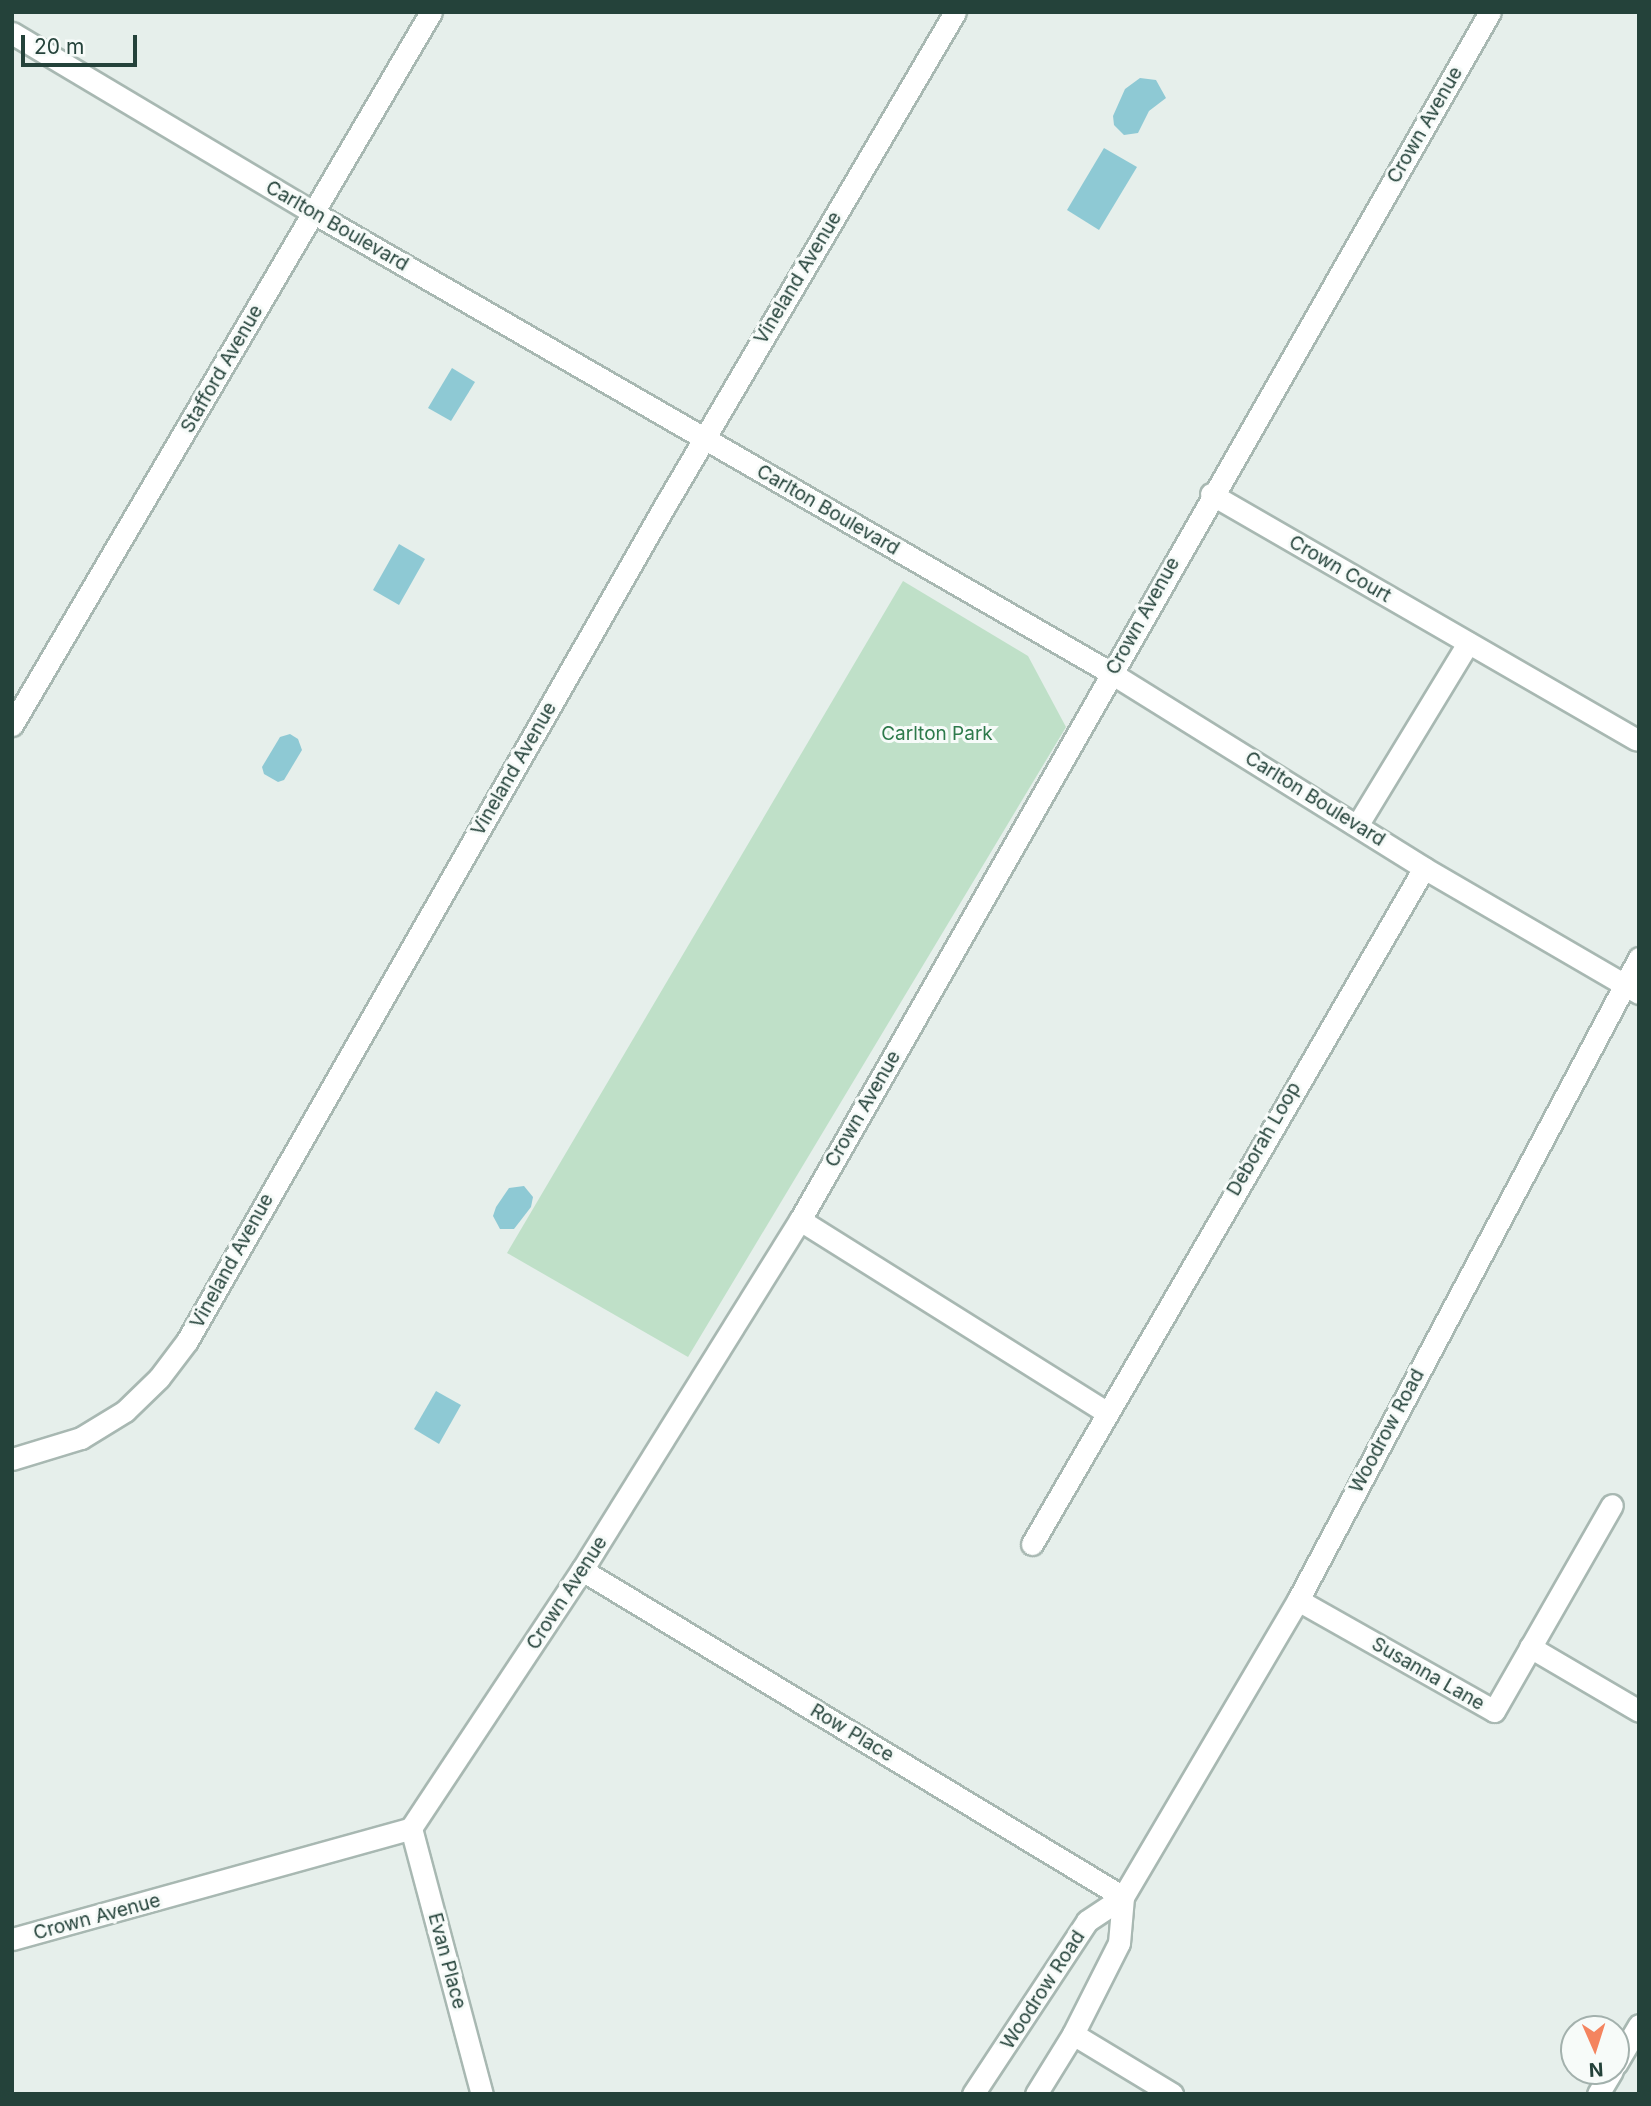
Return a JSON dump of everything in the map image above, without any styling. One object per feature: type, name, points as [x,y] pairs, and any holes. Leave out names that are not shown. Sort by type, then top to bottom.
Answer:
[{"type":"street","name":"Stafford Avenue","points":[[12,725],[431,12]]},
{"type":"street","name":"Vineland Avenue","points":[[12,1459],[81,1438],[125,1411],[159,1378],[187,1340],[704,438],[955,12]]},
{"type":"street","name":"Crown Avenue","points":[[12,1939],[411,1828],[582,1570],[800,1220],[1211,494],[1490,12]]},
{"type":"street","name":"Carlton Boulevard","points":[[12,33],[314,213],[1111,673],[1358,824],[1424,868],[1631,989]]},
{"type":"street","name":"Crown Court","points":[[1211,494],[1636,739]]},
{"type":"street","points":[[1358,824],[1468,643]]},
{"type":"street","name":"Deborah Loop","points":[[1031,1544],[1105,1411],[1424,868]]},
{"type":"street","name":"Woodrow Road","points":[[1036,2094],[1073,2034],[1119,1943],[1123,1897],[1298,1600],[1631,989],[1639,958]]},
{"type":"street","points":[[800,1220],[1105,1411]]},
{"type":"street","name":"Susanna Lane","points":[[1298,1600],[1494,1711],[1612,1505]]},
{"type":"street","name":"Row Place","points":[[582,1570],[1123,1897]]},
{"type":"street","points":[[1530,1647],[1639,1711]]},
{"type":"street","name":"Evan Place","points":[[411,1828],[482,2094]]},
{"type":"street","name":"Woodrow Road","points":[[973,2094],[1087,1921],[1123,1897]]},
{"type":"street","points":[[1630,2040],[1639,2025]]},
{"type":"street","points":[[1073,2034],[1171,2094]]},
{"type":"green space","name":"Carlton Park","points":[[903,581],[1028,656],[1066,727],[688,1357],[507,1253]]},
{"type":"water","points":[[1140,78],[1156,80],[1166,98],[1149,111],[1138,133],[1124,135],[1114,125],[1113,116],[1125,89]]},
{"type":"water","points":[[1104,148],[1137,167],[1099,230],[1067,210]]},
{"type":"water","points":[[452,368],[475,382],[451,421],[428,408]]},
{"type":"water","points":[[399,544],[425,559],[399,605],[373,590]]},
{"type":"water","points":[[290,734],[298,739],[302,750],[284,780],[278,782],[264,774],[262,767],[280,737]]},
{"type":"water","points":[[524,1186],[533,1197],[531,1207],[514,1229],[500,1229],[493,1216],[496,1207],[509,1188]]},
{"type":"water","points":[[436,1391],[461,1405],[439,1444],[414,1429]]}]
